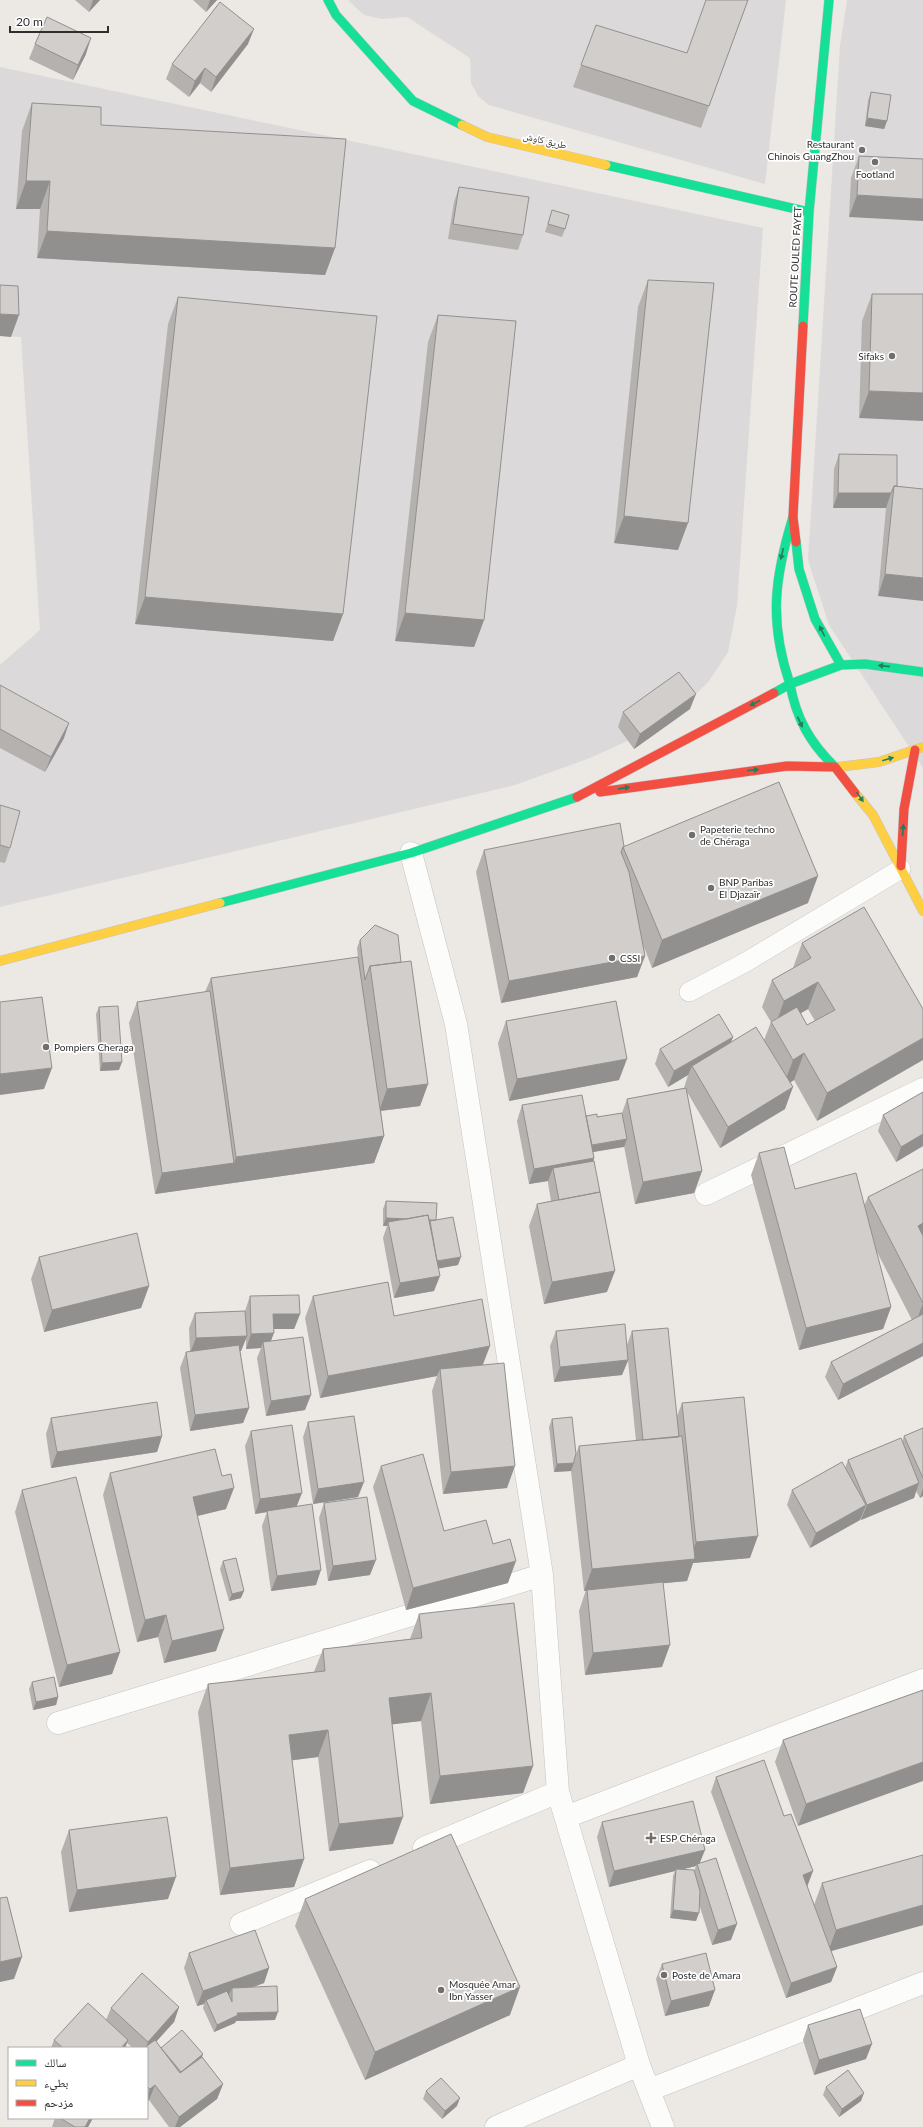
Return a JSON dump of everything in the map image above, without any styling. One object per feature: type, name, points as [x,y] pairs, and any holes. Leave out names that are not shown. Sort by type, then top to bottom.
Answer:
[{"type":"main road","name":"طريق كاوش","points":[[328,0],[336,15],[413,101],[487,137],[809,212]]},
{"type":"main road","name":"ROUTE OULED FAYET","points":[[792,517],[809,212],[829,0]]},
{"type":"main road","points":[[792,517],[798,562],[806,594],[815,619],[841,665]]},
{"type":"main road","points":[[792,517],[780,559],[775,603],[777,645],[790,684],[793,704],[802,728],[821,754],[836,767],[873,815],[923,911]]},
{"type":"main road","points":[[0,961],[411,853],[585,794],[790,684],[841,665],[865,664],[923,672]]},
{"type":"main road","points":[[585,794],[787,766],[836,767],[879,762],[919,749]]},
{"type":"main road","points":[[901,869],[904,809],[919,749]]},
{"type":"street","points":[[411,853],[456,1024],[542,1575],[558,1792],[639,2065],[663,2127]]},
{"type":"street","points":[[706,1194],[923,1089]]},
{"type":"street","points":[[58,1723],[542,1575]]},
{"type":"street","points":[[566,1817],[923,1680]]},
{"type":"street","points":[[241,1924],[558,1792]]},
{"type":"street","points":[[649,2090],[923,1983]]},
{"type":"street","points":[[496,2127],[639,2065]]},
{"type":"lane","points":[[689,992],[746,962],[901,869]]},
{"type":"shaded area","points":[[348,0],[786,0],[765,184],[489,105],[478,96],[471,83],[470,58],[407,17],[382,19],[364,15]]},
{"type":"shaded area","points":[[847,0],[923,0],[923,768],[829,625],[808,560],[840,46]]},
{"type":"shaded area","points":[[0,67],[763,228],[737,606],[728,652],[709,681],[683,707],[636,737],[590,758],[515,785],[0,907],[0,665],[40,630],[21,337],[0,336]]},
{"type":"building","points":[[706,0],[748,0],[709,106],[581,65],[596,25],[687,53]]},
{"type":"building","points":[[220,2],[254,29],[216,77],[205,68],[195,81],[172,64]]},
{"type":"building","points":[[47,17],[91,38],[78,65],[35,44]]},
{"type":"building","points":[[871,92],[891,95],[887,121],[867,118]]},
{"type":"building","points":[[32,103],[101,107],[101,125],[346,139],[335,248],[47,231],[50,181],[26,181]]},
{"type":"building","points":[[859,156],[923,159],[923,199],[857,195]]},
{"type":"building","points":[[459,187],[529,197],[523,235],[453,224]]},
{"type":"building","points":[[552,210],[569,215],[565,229],[548,224]]},
{"type":"building","points":[[648,280],[714,283],[688,523],[624,516]]},
{"type":"building","points":[[0,285],[18,286],[19,315],[0,314]]},
{"type":"building","name":"Sifaks","points":[[872,294],[923,294],[923,393],[869,391]]},
{"type":"building","points":[[178,297],[377,316],[343,614],[145,597]]},
{"type":"building","points":[[438,315],[516,321],[484,620],[405,613]]},
{"type":"building","points":[[839,454],[897,455],[897,486],[894,486],[891,493],[838,493]]},
{"type":"building","points":[[894,486],[923,489],[923,578],[885,574]]},
{"type":"building","points":[[679,672],[696,694],[640,734],[623,712]]},
{"type":"building","points":[[0,685],[69,723],[51,757],[0,729]]},
{"type":"building","name":"BNP Paribas El Djazaïr","points":[[779,782],[818,876],[662,940],[623,847]]},
{"type":"building","points":[[0,805],[20,811],[10,848],[0,845]]},
{"type":"building","points":[[620,823],[624,846],[621,852],[629,872],[645,956],[509,981],[484,850]]},
{"type":"building","points":[[864,907],[923,1009],[923,1038],[827,1093],[804,1053],[793,1060],[771,1022],[797,1007],[807,1025],[835,1010],[818,982],[784,1001],[772,980],[811,958],[802,943]]},
{"type":"building","points":[[375,925],[398,935],[401,962],[370,966],[365,980],[360,940]]},
{"type":"building","points":[[358,957],[384,1136],[236,1157],[211,978]]},
{"type":"building","points":[[411,961],[428,1084],[387,1089],[370,966]]},
{"type":"building","points":[[210,991],[234,1163],[162,1173],[137,1002]]},
{"type":"building","points":[[42,997],[52,1068],[0,1074],[0,1002]]},
{"type":"building","points":[[616,1001],[627,1059],[517,1079],[506,1021]]},
{"type":"building","points":[[118,1006],[122,1062],[102,1063],[99,1007]]},
{"type":"building","points":[[719,1014],[733,1037],[674,1071],[660,1049]]},
{"type":"building","points":[[756,1027],[793,1087],[728,1127],[692,1066]]},
{"type":"building","points":[[686,1088],[702,1171],[643,1182],[627,1099]]},
{"type":"building","points":[[923,1092],[923,1134],[901,1147],[883,1115]]},
{"type":"building","points":[[582,1095],[594,1158],[534,1169],[522,1105]]},
{"type":"building","points":[[622,1113],[627,1139],[592,1145],[586,1116],[597,1114],[597,1117]]},
{"type":"building","points":[[784,1147],[795,1189],[856,1173],[891,1307],[806,1328],[759,1153]]},
{"type":"building","points":[[594,1161],[600,1192],[559,1200],[553,1168]]},
{"type":"building","points":[[923,1169],[923,1223],[918,1226],[923,1236],[923,1303],[868,1197]]},
{"type":"building","points":[[600,1192],[615,1271],[552,1282],[537,1204]]},
{"type":"building","points":[[386,1201],[437,1203],[436,1220],[429,1220],[428,1215],[407,1219],[386,1218]]},
{"type":"building","points":[[428,1215],[440,1276],[400,1283],[388,1222]]},
{"type":"building","points":[[453,1217],[461,1257],[437,1261],[430,1221]]},
{"type":"building","points":[[137,1233],[149,1286],[52,1310],[39,1257]]},
{"type":"building","points":[[388,1282],[394,1316],[482,1299],[490,1346],[328,1376],[313,1296]]},
{"type":"building","points":[[299,1295],[300,1314],[273,1314],[274,1333],[251,1334],[250,1296]]},
{"type":"building","points":[[245,1311],[247,1336],[196,1338],[195,1313]]},
{"type":"building","points":[[923,1314],[923,1343],[843,1384],[831,1362]]},
{"type":"building","points":[[625,1324],[628,1360],[560,1367],[556,1331]]},
{"type":"building","points":[[668,1328],[679,1437],[643,1440],[632,1331]]},
{"type":"building","points":[[303,1337],[311,1395],[271,1401],[263,1342]]},
{"type":"building","points":[[239,1345],[249,1408],[195,1415],[186,1352]]},
{"type":"building","points":[[504,1363],[515,1466],[451,1472],[440,1369]]},
{"type":"building","points":[[744,1397],[758,1536],[696,1542],[682,1403]]},
{"type":"building","points":[[157,1402],[162,1436],[57,1452],[51,1418]]},
{"type":"building","points":[[354,1416],[364,1482],[318,1489],[308,1422]]},
{"type":"building","points":[[572,1417],[576,1454],[574,1463],[557,1464],[552,1419]]},
{"type":"building","points":[[292,1425],[302,1493],[260,1499],[251,1431]]},
{"type":"building","points":[[923,1428],[923,1478],[904,1436]]},
{"type":"building","points":[[682,1436],[695,1559],[592,1569],[579,1446]]},
{"type":"building","points":[[901,1438],[919,1483],[867,1505],[848,1460]]},
{"type":"building","points":[[215,1449],[222,1476],[231,1474],[234,1488],[193,1497],[224,1629],[172,1641],[166,1615],[145,1620],[110,1473]]},
{"type":"building","points":[[423,1454],[444,1531],[486,1520],[493,1544],[510,1539],[516,1561],[413,1588],[381,1466]]},
{"type":"building","points":[[842,1462],[866,1505],[816,1533],[792,1490]]},
{"type":"building","points":[[76,1477],[120,1652],[67,1665],[22,1490]]},
{"type":"building","points":[[367,1497],[376,1560],[333,1566],[324,1503]]},
{"type":"building","points":[[312,1504],[321,1570],[277,1576],[267,1511]]},
{"type":"building","points":[[236,1558],[244,1591],[232,1594],[223,1561]]},
{"type":"building","points":[[663,1582],[670,1645],[593,1653],[587,1590]]},
{"type":"building","points":[[514,1603],[533,1766],[440,1776],[431,1693],[389,1698],[403,1817],[339,1824],[328,1730],[289,1735],[304,1859],[230,1868],[208,1684],[325,1671],[323,1649],[422,1638],[419,1614]]},
{"type":"building","points":[[54,1677],[58,1697],[36,1702],[32,1682]]},
{"type":"building","points":[[923,1690],[923,1762],[806,1804],[783,1740]]},
{"type":"building","points":[[764,1760],[784,1816],[791,1814],[813,1871],[803,1875],[837,1967],[791,1983],[716,1777]]},
{"type":"building","points":[[693,1801],[705,1850],[614,1871],[602,1822]]},
{"type":"building","points":[[167,1817],[176,1877],[77,1890],[69,1830]]},
{"type":"building","points":[[451,1834],[520,1987],[375,2052],[305,1899]]},
{"type":"building","points":[[923,1855],[923,1905],[836,1930],[822,1883]]},
{"type":"building","points":[[716,1858],[737,1924],[718,1930],[697,1864]]},
{"type":"building","points":[[676,1869],[694,1870],[700,1891],[699,1913],[673,1910]]},
{"type":"building","points":[[7,1897],[22,1957],[0,1962],[0,1898]]},
{"type":"building","points":[[255,1930],[269,1968],[203,1991],[189,1953]]},
{"type":"building","points":[[706,1953],[715,1990],[671,2001],[662,1964]]},
{"type":"building","points":[[142,1973],[179,2007],[148,2042],[111,2008]]},
{"type":"building","points":[[277,1986],[278,2012],[237,2013],[238,2015],[217,2025],[206,2000],[227,1991],[232,2002],[232,1988]]},
{"type":"building","points":[[88,2003],[128,2040],[122,2047],[62,2047],[54,2040]]},
{"type":"building","points":[[860,2009],[872,2044],[819,2060],[808,2025]]},
{"type":"building","points":[[182,2030],[203,2054],[181,2072],[161,2048]]},
{"type":"building","points":[[155,2040],[180,2073],[202,2057],[223,2084],[179,2117],[155,2085],[150,2089],[148,2087],[148,2047],[145,2047]]},
{"type":"building","points":[[848,2070],[864,2093],[842,2109],[826,2087]]},
{"type":"building","points":[[441,2078],[460,2098],[445,2111],[426,2091]]},
{"type":"building","points":[[62,2119],[89,2119],[85,2127],[75,2127]]},
{"type":"traffic: fast","points":[[328,0],[336,15],[413,101],[462,125]]},
{"type":"traffic: fast","points":[[803,326],[809,212],[829,0]]},
{"type":"traffic: fast","points":[[606,165],[809,212]]},
{"type":"traffic: fast","points":[[774,693],[790,684],[783,662],[779,640],[776,600],[782,561],[793,517]]},
{"type":"traffic: fast","points":[[796,542],[799,569],[815,619],[841,665]]},
{"type":"traffic: fast","points":[[838,767],[835,767],[818,749],[805,729],[796,708],[790,684],[841,665],[865,664],[923,672]]},
{"type":"traffic: fast","points":[[220,903],[411,853],[577,797]]},
{"type":"traffic: slow","points":[[462,125],[487,137],[606,165]]},
{"type":"traffic: slow","points":[[838,767],[879,762],[923,747]]},
{"type":"traffic: slow","points":[[855,793],[873,815],[923,911]]},
{"type":"traffic: slow","points":[[0,961],[220,903]]},
{"type":"traffic: jam","points":[[796,542],[793,517],[803,326]]},
{"type":"traffic: jam","points":[[577,797],[774,693]]},
{"type":"traffic: jam","points":[[901,866],[904,809],[915,750]]},
{"type":"traffic: jam","points":[[600,792],[787,766],[835,767],[855,793]]},
{"type":"place","name":"Restaurant Chinois GuangZhou","points":[[862,150]]},
{"type":"place","name":"Footland","points":[[875,162]]},
{"type":"place","name":"Sifaks","points":[[892,356]]},
{"type":"place","name":"Papeterie techno de Chéraga","points":[[692,835]]},
{"type":"place","name":"BNP Paribas El Djazaïr","points":[[711,888]]},
{"type":"place","name":"CSSI","points":[[612,958]]},
{"type":"place","name":"Pompiers Cheraga","points":[[46,1047]]},
{"type":"place","name":"ESP Chéraga","points":[[651,1838]]},
{"type":"place","name":"Poste de Amara","points":[[664,1975]]},
{"type":"place","name":"Mosquée Amar Ibn Yasser","points":[[441,1990]]}]
